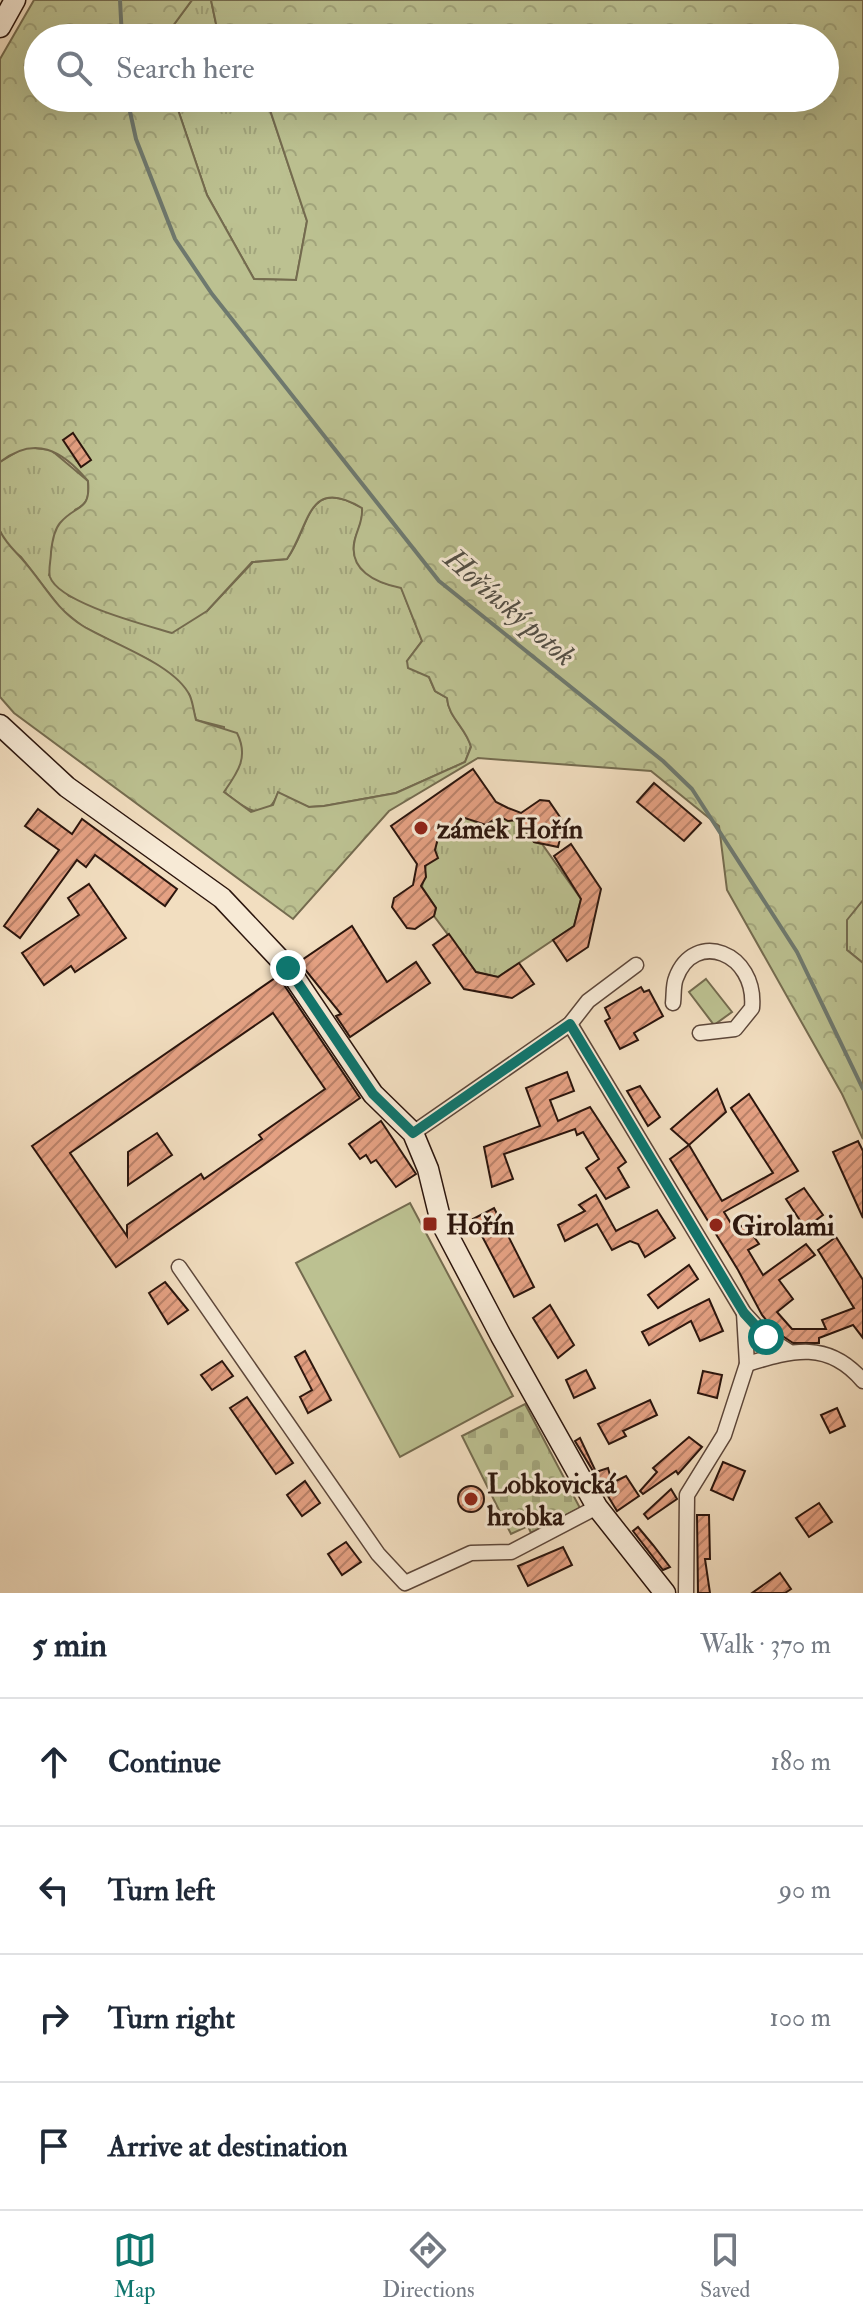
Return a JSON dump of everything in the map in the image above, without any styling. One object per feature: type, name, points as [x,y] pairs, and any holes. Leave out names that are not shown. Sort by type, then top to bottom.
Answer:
[{"type":"street","points":[[0,725],[67,787],[222,898],[288,968],[373,1094],[413,1133],[428,1169],[441,1222],[597,1507],[665,1593]]},
{"type":"street","points":[[673,1003],[676,978],[684,965],[695,956],[709,951],[731,955],[741,964],[751,979],[752,1008],[735,1029],[700,1033]]},
{"type":"street","points":[[413,1133],[570,1024],[588,1001],[636,965]]},
{"type":"street","points":[[570,1024],[744,1313],[766,1337],[788,1351]]},
{"type":"street","points":[[179,1267],[378,1554],[405,1583],[471,1553],[511,1552],[597,1507]]},
{"type":"street","points":[[686,1593],[687,1495],[724,1435],[747,1364],[744,1313]]},
{"type":"street","points":[[747,1364],[788,1351],[829,1354],[847,1363],[863,1381]]},
{"type":"green space","points":[[34,0],[192,0],[174,24],[24,24],[24,112],[179,112],[207,195],[254,279],[296,280],[307,221],[271,112],[839,112],[839,24],[216,24],[211,0],[863,0],[863,900],[847,920],[847,950],[863,963],[863,1139],[842,1094],[727,890],[719,826],[651,771],[478,758],[389,811],[293,919],[14,713],[0,697],[0,531],[73,619],[171,674],[190,696],[196,720],[237,733],[242,757],[224,792],[251,812],[273,805],[278,792],[309,807],[396,793],[465,762],[471,747],[450,711],[447,698],[435,691],[429,677],[408,668],[407,661],[422,641],[401,588],[382,583],[359,567],[354,550],[362,508],[344,499],[330,497],[320,501],[312,509],[287,559],[252,562],[207,611],[172,633],[86,604],[57,587],[50,577],[51,548],[56,529],[85,503],[88,481],[68,461],[47,450],[25,449],[0,462],[0,59]]},
{"type":"green space","points":[[192,0],[211,0],[216,24],[174,24]]},
{"type":"green space","points":[[179,112],[271,112],[307,221],[296,280],[254,279],[207,195]]},
{"type":"green space","points":[[25,447],[51,450],[88,481],[87,499],[75,510],[49,575],[69,596],[85,602],[207,611],[253,562],[287,559],[312,509],[320,501],[330,497],[344,499],[362,508],[355,539],[356,558],[366,573],[401,587],[422,641],[407,661],[429,677],[435,691],[447,698],[450,711],[471,746],[465,762],[396,793],[308,807],[278,793],[273,803],[260,812],[239,803],[224,792],[224,727],[196,720],[189,694],[151,661],[82,626],[61,609],[21,557],[5,544],[0,531],[0,462]]},
{"type":"green space","points":[[469,814],[486,825],[498,817],[519,821],[534,842],[542,844],[581,899],[574,926],[498,977],[476,972],[434,916],[436,908],[422,887],[426,865],[437,842],[434,837]]},
{"type":"green space","points":[[863,900],[863,963],[847,950],[847,919]]},
{"type":"green space","points":[[706,979],[732,1012],[714,1025],[689,992]]},
{"type":"green space","points":[[410,1203],[513,1396],[400,1457],[296,1263]]},
{"type":"green space","points":[[525,1404],[580,1508],[531,1533],[528,1526],[511,1534],[462,1436]]},
{"type":"building","points":[[73,433],[91,460],[81,467],[63,440]]},
{"type":"building","name":"zámek Hořín","points":[[473,769],[496,802],[508,808],[521,813],[540,800],[549,801],[564,823],[558,847],[534,842],[518,820],[508,821],[499,816],[486,825],[465,818],[439,834],[435,850],[438,858],[425,866],[426,877],[421,886],[436,908],[434,916],[415,929],[407,928],[392,907],[394,898],[413,885],[417,864],[391,826]]},
{"type":"building","points":[[654,783],[701,823],[684,841],[637,802]]},
{"type":"building","points":[[38,809],[72,834],[82,819],[177,889],[165,906],[95,855],[86,867],[77,860],[20,938],[4,926],[59,850],[25,826]]},
{"type":"building","points":[[571,844],[601,889],[588,947],[567,961],[553,940],[574,926],[581,899],[554,856]]},
{"type":"building","points":[[89,884],[126,938],[75,972],[71,966],[44,985],[22,953],[79,915],[68,898]]},
{"type":"building","points":[[352,926],[387,982],[416,962],[430,983],[350,1037],[336,1016],[341,1014],[299,962]]},
{"type":"building","points":[[449,934],[476,972],[498,977],[519,963],[534,984],[512,998],[464,989],[433,945]]},
{"type":"building","points":[[278,976],[360,1098],[116,1267],[32,1146]],"holes":[[[273,1013],[325,1089],[259,1135],[262,1139],[204,1179],[201,1174],[127,1225],[127,1236],[70,1153]]]},
{"type":"building","points":[[641,987],[644,992],[649,990],[663,1016],[634,1033],[638,1040],[620,1049],[605,1021],[610,1018],[605,1008]]},
{"type":"building","points":[[567,1072],[574,1091],[550,1100],[558,1121],[590,1107],[626,1162],[618,1168],[629,1187],[606,1199],[586,1168],[599,1159],[583,1132],[577,1135],[575,1129],[504,1154],[513,1179],[492,1187],[484,1147],[540,1126],[526,1088]]},
{"type":"building","points":[[640,1086],[660,1117],[648,1126],[627,1091]]},
{"type":"building","points":[[717,1089],[726,1112],[689,1145],[671,1129]]},
{"type":"building","points":[[749,1094],[798,1171],[724,1212],[735,1230],[745,1224],[759,1244],[748,1250],[763,1275],[806,1244],[815,1255],[779,1280],[793,1299],[777,1312],[792,1329],[826,1329],[822,1320],[854,1308],[818,1250],[836,1237],[863,1280],[863,1338],[853,1325],[819,1338],[819,1343],[793,1343],[775,1331],[762,1315],[670,1159],[689,1145],[722,1201],[773,1173],[731,1108]]},
{"type":"building","points":[[381,1121],[416,1174],[396,1187],[376,1160],[371,1163],[366,1155],[360,1159],[349,1144]]},
{"type":"building","points":[[157,1133],[172,1155],[128,1185],[128,1152]]},
{"type":"building","points":[[858,1141],[863,1151],[863,1218],[833,1152]]},
{"type":"building","points":[[804,1188],[823,1215],[805,1228],[786,1199]]},
{"type":"building","points":[[596,1195],[616,1231],[657,1210],[675,1238],[645,1257],[638,1244],[630,1241],[612,1250],[597,1224],[565,1241],[558,1225],[585,1211],[579,1205]]},
{"type":"building","points":[[494,1208],[534,1287],[514,1297],[473,1219]]},
{"type":"building","points":[[689,1265],[698,1279],[658,1308],[648,1295]]},
{"type":"building","points":[[165,1282],[188,1310],[168,1324],[149,1293]]},
{"type":"building","points":[[709,1299],[723,1331],[700,1341],[691,1321],[649,1345],[642,1332]]},
{"type":"building","points":[[550,1305],[574,1345],[558,1358],[533,1318]]},
{"type":"building","points":[[305,1351],[331,1400],[308,1413],[300,1397],[312,1390],[295,1357]]},
{"type":"building","points":[[222,1361],[233,1376],[212,1390],[201,1375]]},
{"type":"building","points":[[586,1370],[595,1388],[574,1398],[566,1380]]},
{"type":"building","points":[[703,1371],[722,1375],[717,1398],[698,1393]]},
{"type":"building","points":[[247,1397],[293,1463],[276,1474],[230,1408]]},
{"type":"building","points":[[650,1400],[657,1415],[623,1431],[626,1436],[609,1444],[598,1424]]},
{"type":"building","points":[[837,1408],[845,1426],[830,1433],[821,1415]]},
{"type":"building","points":[[689,1437],[702,1447],[678,1474],[676,1471],[643,1494],[640,1491],[657,1472],[653,1468]]},
{"type":"building","points":[[580,1438],[596,1472],[608,1468],[612,1483],[626,1476],[639,1496],[617,1511],[575,1441]]},
{"type":"building","points":[[723,1462],[745,1471],[733,1500],[711,1490]]},
{"type":"building","points":[[305,1481],[320,1503],[302,1516],[287,1495]]},
{"type":"building","name":"Lobkovická hrobka","points":[[471,1486],[480,1490],[484,1499],[480,1508],[471,1512],[462,1508],[458,1499],[462,1490]]},
{"type":"building","points":[[671,1489],[677,1499],[648,1519],[644,1514]]},
{"type":"building","points":[[819,1503],[832,1522],[809,1537],[796,1518]]},
{"type":"building","points":[[697,1515],[709,1515],[710,1559],[705,1559],[710,1593],[698,1593]]},
{"type":"building","points":[[638,1527],[670,1567],[663,1570],[633,1531]]},
{"type":"building","points":[[346,1542],[361,1562],[342,1575],[328,1554]]},
{"type":"building","points":[[563,1547],[572,1565],[528,1586],[518,1566]]},
{"type":"building","points":[[780,1573],[791,1589],[785,1593],[752,1593]]},
{"type":"waterway","name":"Hořínský potok","points":[[120,0],[121,24]]},
{"type":"waterway","name":"Hořínský potok","points":[[130,112],[136,139],[175,239],[212,294],[439,581],[663,761],[692,789],[797,952],[863,1089]]},
{"type":"place","name":"zámek Hořín","points":[[421,828]]},
{"type":"place","name":"Hořín","points":[[430,1224]]},
{"type":"place","name":"Girolami","points":[[716,1225]]},
{"type":"place","name":"Lobkovická hrobka","points":[[471,1499]]},
{"type":"route","points":[[288,968],[373,1094],[413,1133],[570,1024],[744,1313],[766,1337]]}]
